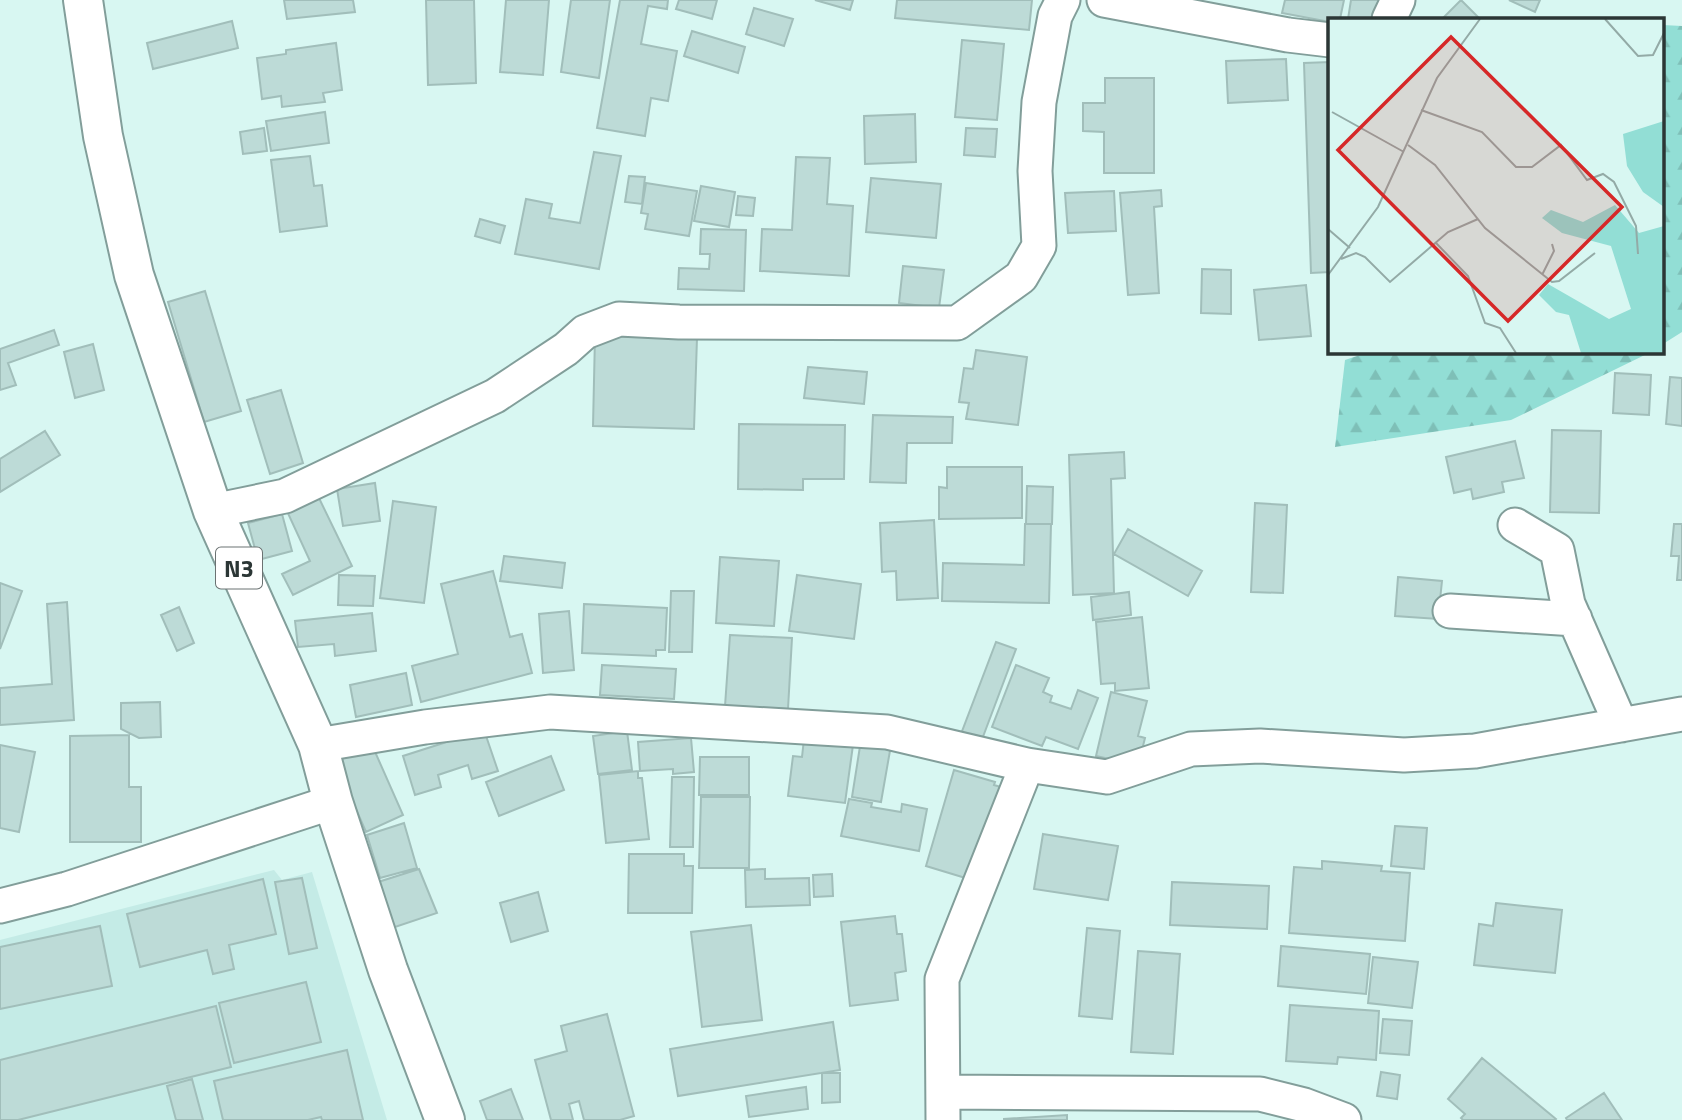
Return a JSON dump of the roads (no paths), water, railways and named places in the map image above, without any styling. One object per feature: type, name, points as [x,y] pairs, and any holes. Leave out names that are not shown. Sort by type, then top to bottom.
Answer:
[{"type":"main road","name":"N3","points":[[83,0],[103,136],[134,275],[214,511],[318,745],[333,802],[388,970],[423,1056],[445,1120]]},
{"type":"street","points":[[214,511],[285,496],[458,414],[495,396],[566,349],[585,332],[619,319],[693,322],[957,323],[1021,277],[1039,246],[1035,171],[1040,102],[1055,16],[1063,0]]},
{"type":"street","points":[[1104,0],[1288,36],[1328,40]]},
{"type":"street","points":[[1389,18],[1398,0]]},
{"type":"street","points":[[1515,525],[1557,550],[1568,604],[1621,725]]},
{"type":"street","points":[[1450,611],[1575,619]]},
{"type":"street","points":[[318,745],[425,727],[550,712],[887,732],[1027,765],[1107,777],[1191,749],[1260,746],[1404,755],[1463,752],[1682,714]]},
{"type":"street","points":[[1027,765],[942,979],[943,1106],[1260,1094],[1304,1105],[1344,1120]]},
{"type":"street","points":[[0,906],[67,889],[333,802]]}]
